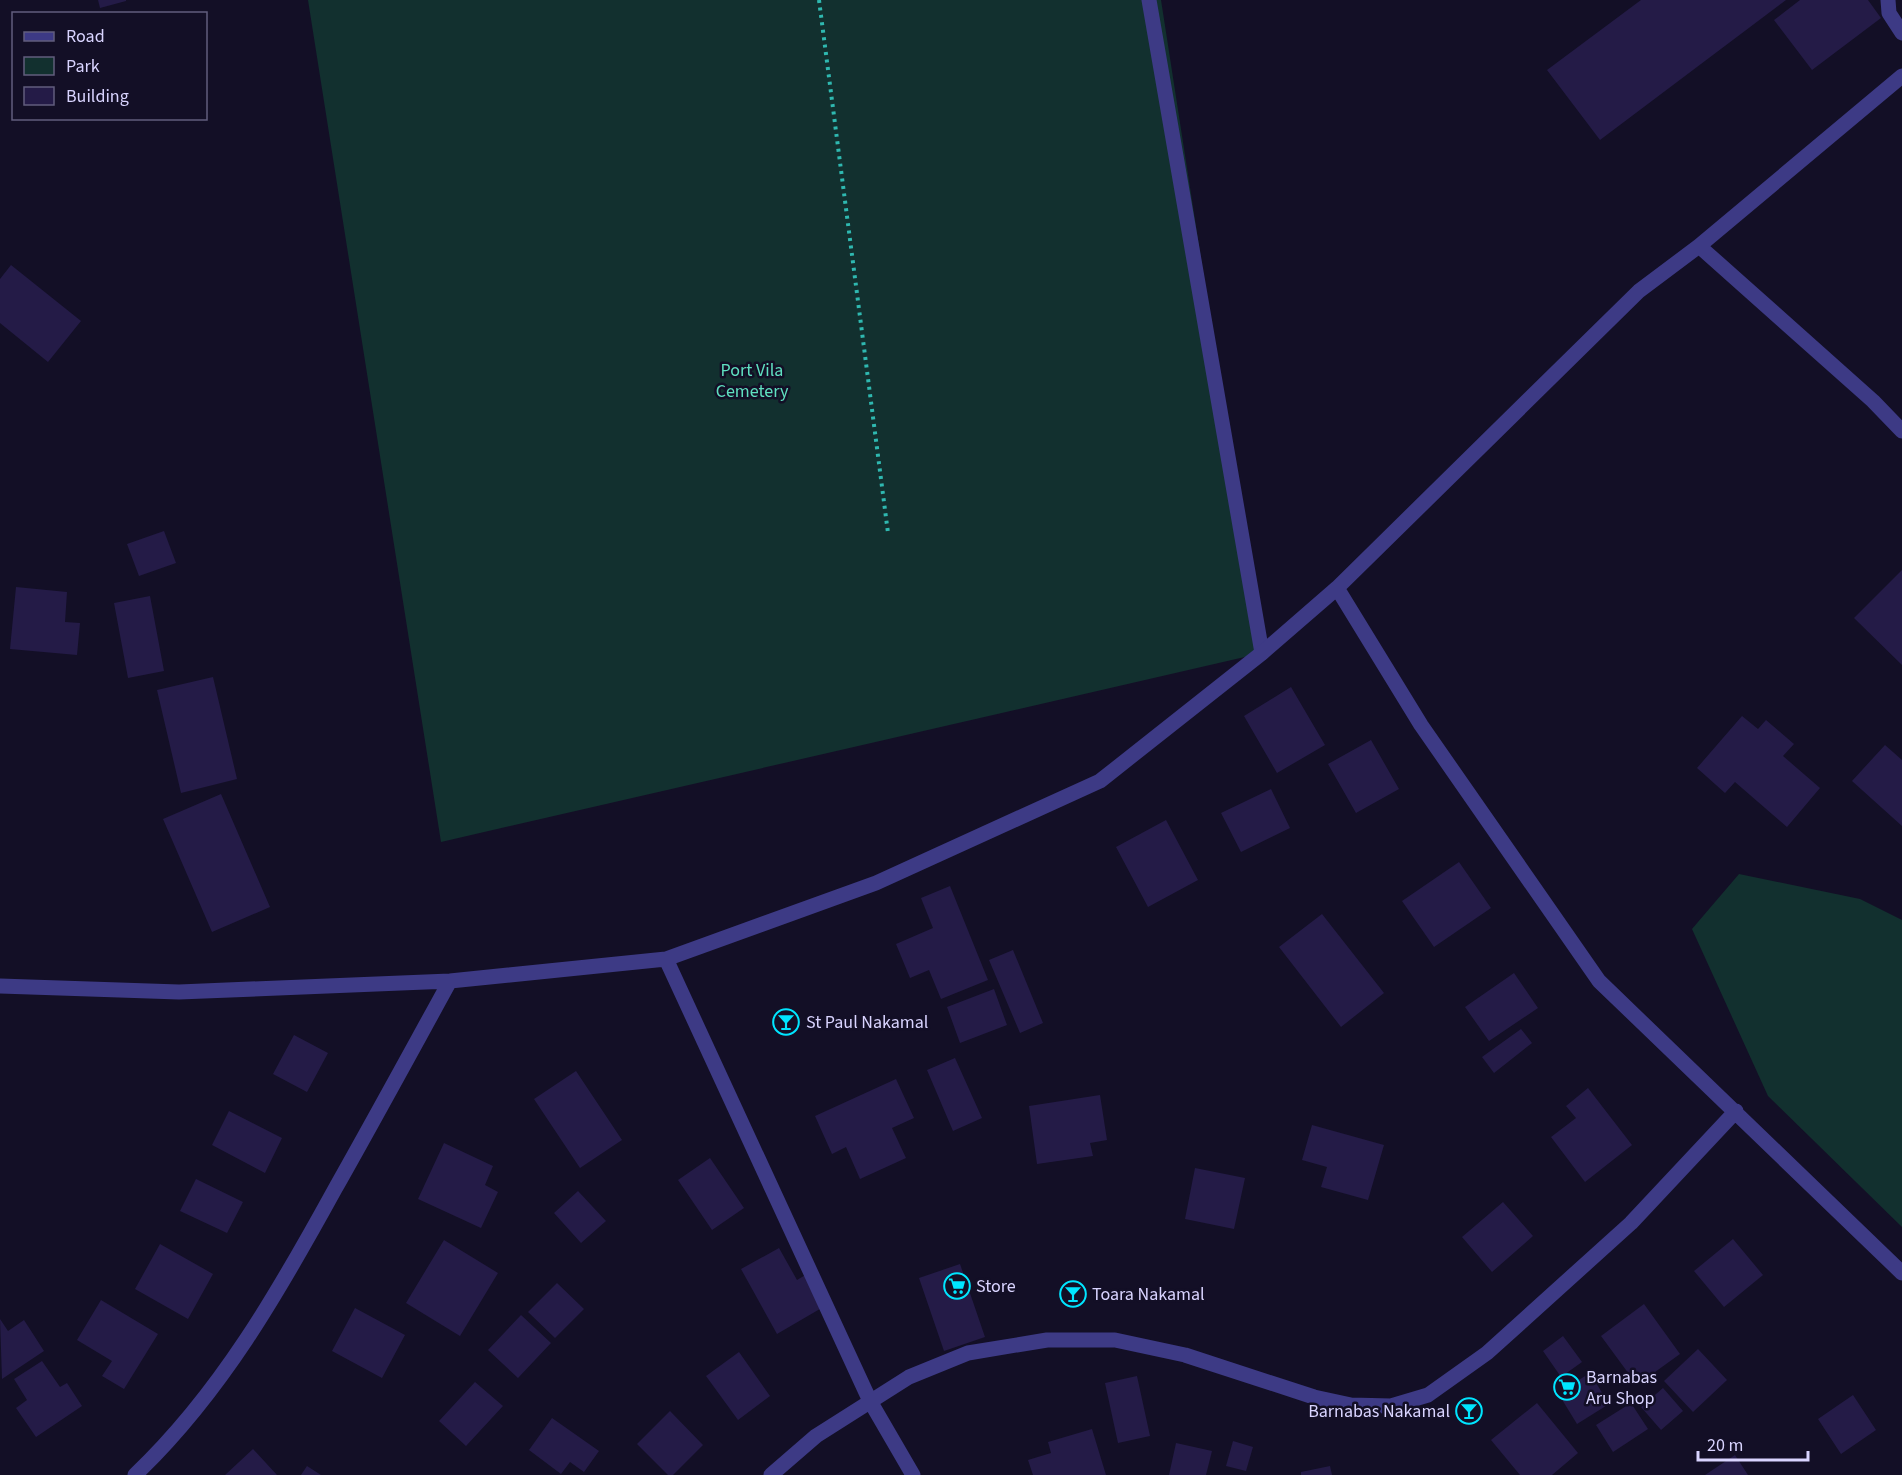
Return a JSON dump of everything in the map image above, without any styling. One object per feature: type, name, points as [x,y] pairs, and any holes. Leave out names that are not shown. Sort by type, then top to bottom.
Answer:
[{"type":"street","points":[[1149,0],[1262,653]]},
{"type":"street","points":[[1888,0],[1889,13],[1902,33]]},
{"type":"street","points":[[0,986],[179,993],[450,981],[666,958],[876,883],[1100,781],[1262,653],[1337,588],[1639,291],[1699,246],[1902,76]]},
{"type":"street","points":[[1699,246],[1873,401],[1902,431]]},
{"type":"street","points":[[1337,588],[1421,725],[1599,981],[1902,1273]]},
{"type":"street","points":[[666,958],[870,1401],[913,1475]]},
{"type":"street","points":[[135,1475],[156,1455],[213,1388],[261,1320],[450,981]]},
{"type":"street","points":[[771,1475],[816,1436],[909,1377],[968,1353],[1047,1340],[1115,1341],[1185,1355],[1314,1397],[1351,1405],[1391,1406],[1428,1395],[1486,1353],[1631,1223],[1736,1111]]},
{"type":"path","points":[[819,0],[888,533]]},
{"type":"green space","name":"Port Vila Cemetery","points":[[308,0],[1161,0],[1262,653],[441,842]]},
{"type":"green space","points":[[1739,874],[1860,899],[1902,920],[1902,1227],[1768,1096],[1692,929]]},
{"type":"building","points":[[98,0],[126,0],[126,1],[100,8]]},
{"type":"building","points":[[1641,0],[1786,0],[1600,140],[1547,70]]},
{"type":"building","points":[[1800,0],[1868,0],[1881,18],[1812,70],[1774,20]]},
{"type":"building","points":[[11,265],[81,321],[48,362],[0,323],[0,279]]},
{"type":"building","points":[[164,531],[176,563],[139,576],[127,544]]},
{"type":"building","points":[[1902,570],[1902,665],[1854,618]]},
{"type":"building","points":[[16,587],[67,592],[65,622],[80,623],[77,655],[10,649]]},
{"type":"building","points":[[150,596],[164,671],[128,678],[114,603]]},
{"type":"building","points":[[213,677],[237,779],[181,793],[157,690]]},
{"type":"building","points":[[1291,687],[1325,745],[1277,773],[1244,716]]},
{"type":"building","points":[[1742,716],[1758,729],[1766,720],[1794,744],[1783,756],[1820,788],[1787,827],[1735,782],[1725,793],[1697,768]]},
{"type":"building","points":[[1371,740],[1399,789],[1356,813],[1328,764]]},
{"type":"building","points":[[1885,745],[1902,760],[1902,826],[1852,781]]},
{"type":"building","points":[[1271,789],[1290,828],[1241,852],[1221,813]]},
{"type":"building","points":[[221,794],[270,907],[212,932],[163,819]]},
{"type":"building","points":[[1166,820],[1198,880],[1148,907],[1116,847]]},
{"type":"building","points":[[1459,862],[1491,908],[1434,947],[1402,901]]},
{"type":"building","points":[[950,886],[988,980],[941,999],[929,970],[910,978],[896,944],[933,928],[921,898]]},
{"type":"building","points":[[1322,914],[1384,993],[1341,1027],[1279,947]]},
{"type":"building","points":[[1013,950],[1043,1023],[1020,1033],[989,960]]},
{"type":"building","points":[[1514,973],[1538,1008],[1489,1041],[1465,1007]]},
{"type":"building","points":[[994,989],[1007,1025],[960,1043],[947,1007]]},
{"type":"building","points":[[1521,1029],[1532,1043],[1494,1073],[1482,1057]]},
{"type":"building","points":[[294,1035],[328,1053],[307,1092],[273,1074]]},
{"type":"building","points":[[955,1058],[982,1118],[953,1131],[927,1070]]},
{"type":"building","points":[[576,1071],[622,1140],[580,1168],[534,1099]]},
{"type":"building","points":[[896,1079],[914,1118],[892,1128],[906,1158],[860,1179],[846,1147],[832,1154],[815,1116]]},
{"type":"building","points":[[1588,1088],[1632,1145],[1585,1182],[1551,1137],[1576,1118],[1566,1106]]},
{"type":"building","points":[[1100,1095],[1107,1140],[1090,1143],[1093,1156],[1037,1164],[1029,1106]]},
{"type":"building","points":[[229,1111],[282,1138],[265,1173],[212,1145]]},
{"type":"building","points":[[1312,1125],[1384,1145],[1368,1200],[1321,1187],[1327,1167],[1302,1160]]},
{"type":"building","points":[[444,1143],[493,1166],[485,1185],[498,1192],[481,1228],[418,1199]]},
{"type":"building","points":[[710,1158],[744,1208],[712,1230],[678,1180]]},
{"type":"building","points":[[1195,1168],[1245,1178],[1234,1229],[1185,1219]]},
{"type":"building","points":[[196,1179],[243,1202],[227,1233],[180,1211]]},
{"type":"building","points":[[578,1191],[606,1221],[581,1243],[554,1213]]},
{"type":"building","points":[[1503,1202],[1533,1236],[1492,1272],[1462,1237]]},
{"type":"building","points":[[1733,1239],[1763,1275],[1724,1307],[1694,1271]]},
{"type":"building","points":[[444,1240],[498,1273],[460,1336],[406,1303]]},
{"type":"building","points":[[160,1244],[213,1274],[188,1319],[135,1289]]},
{"type":"building","points":[[779,1248],[797,1280],[807,1274],[825,1306],[777,1334],[741,1269]]},
{"type":"building","points":[[960,1264],[985,1337],[944,1351],[919,1278]]},
{"type":"building","points":[[557,1283],[584,1309],[555,1338],[528,1312]]},
{"type":"building","points":[[101,1300],[158,1334],[124,1389],[102,1376],[112,1361],[77,1340]]},
{"type":"building","points":[[1644,1304],[1680,1354],[1637,1385],[1601,1336]]},
{"type":"building","points":[[355,1308],[405,1335],[382,1378],[332,1351]]},
{"type":"building","points":[[521,1315],[551,1343],[518,1378],[488,1350]]},
{"type":"building","points":[[0,1319],[8,1331],[24,1320],[44,1351],[2,1379]]},
{"type":"building","points":[[1563,1336],[1582,1362],[1561,1377],[1543,1351]]},
{"type":"building","points":[[1698,1349],[1727,1380],[1693,1412],[1664,1381]]},
{"type":"building","points":[[739,1352],[770,1396],[738,1420],[706,1376]]},
{"type":"building","points":[[42,1361],[60,1387],[67,1383],[82,1406],[36,1437],[16,1408],[27,1400],[14,1379]]},
{"type":"building","points":[[1590,1373],[1609,1404],[1577,1424],[1558,1393]]},
{"type":"building","points":[[1137,1376],[1150,1436],[1118,1443],[1105,1383]]},
{"type":"building","points":[[475,1382],[503,1406],[466,1446],[439,1421]]},
{"type":"building","points":[[1663,1388],[1683,1411],[1661,1430],[1641,1407]]},
{"type":"building","points":[[1853,1395],[1876,1430],[1841,1454],[1818,1419]]},
{"type":"building","points":[[1537,1403],[1578,1453],[1552,1475],[1520,1475],[1491,1440]]},
{"type":"building","points":[[1631,1403],[1648,1429],[1613,1452],[1596,1425]]},
{"type":"building","points":[[670,1411],[703,1445],[673,1475],[668,1475],[637,1444]]},
{"type":"building","points":[[552,1418],[599,1451],[584,1472],[570,1462],[561,1474],[529,1450]]},
{"type":"building","points":[[1092,1429],[1106,1475],[1033,1475],[1028,1460],[1051,1453],[1048,1442]]},
{"type":"building","points":[[1233,1441],[1253,1447],[1246,1471],[1226,1466]]},
{"type":"building","points":[[1176,1443],[1212,1451],[1206,1475],[1169,1475]]},
{"type":"building","points":[[253,1449],[277,1475],[225,1475]]},
{"type":"building","points":[[1735,1455],[1748,1475],[1705,1475]]},
{"type":"building","points":[[307,1466],[321,1475],[301,1475]]},
{"type":"building","points":[[1330,1466],[1332,1475],[1301,1475],[1301,1472]]},
{"type":"place","name":"St Paul Nakamal","points":[[786,1022]]},
{"type":"place","name":"Store","points":[[957,1286]]},
{"type":"place","name":"Toara Nakamal","points":[[1073,1294]]},
{"type":"place","name":"Barnabas Aru Shop","points":[[1567,1387]]},
{"type":"place","name":"Barnabas Nakamal","points":[[1469,1411]]}]
